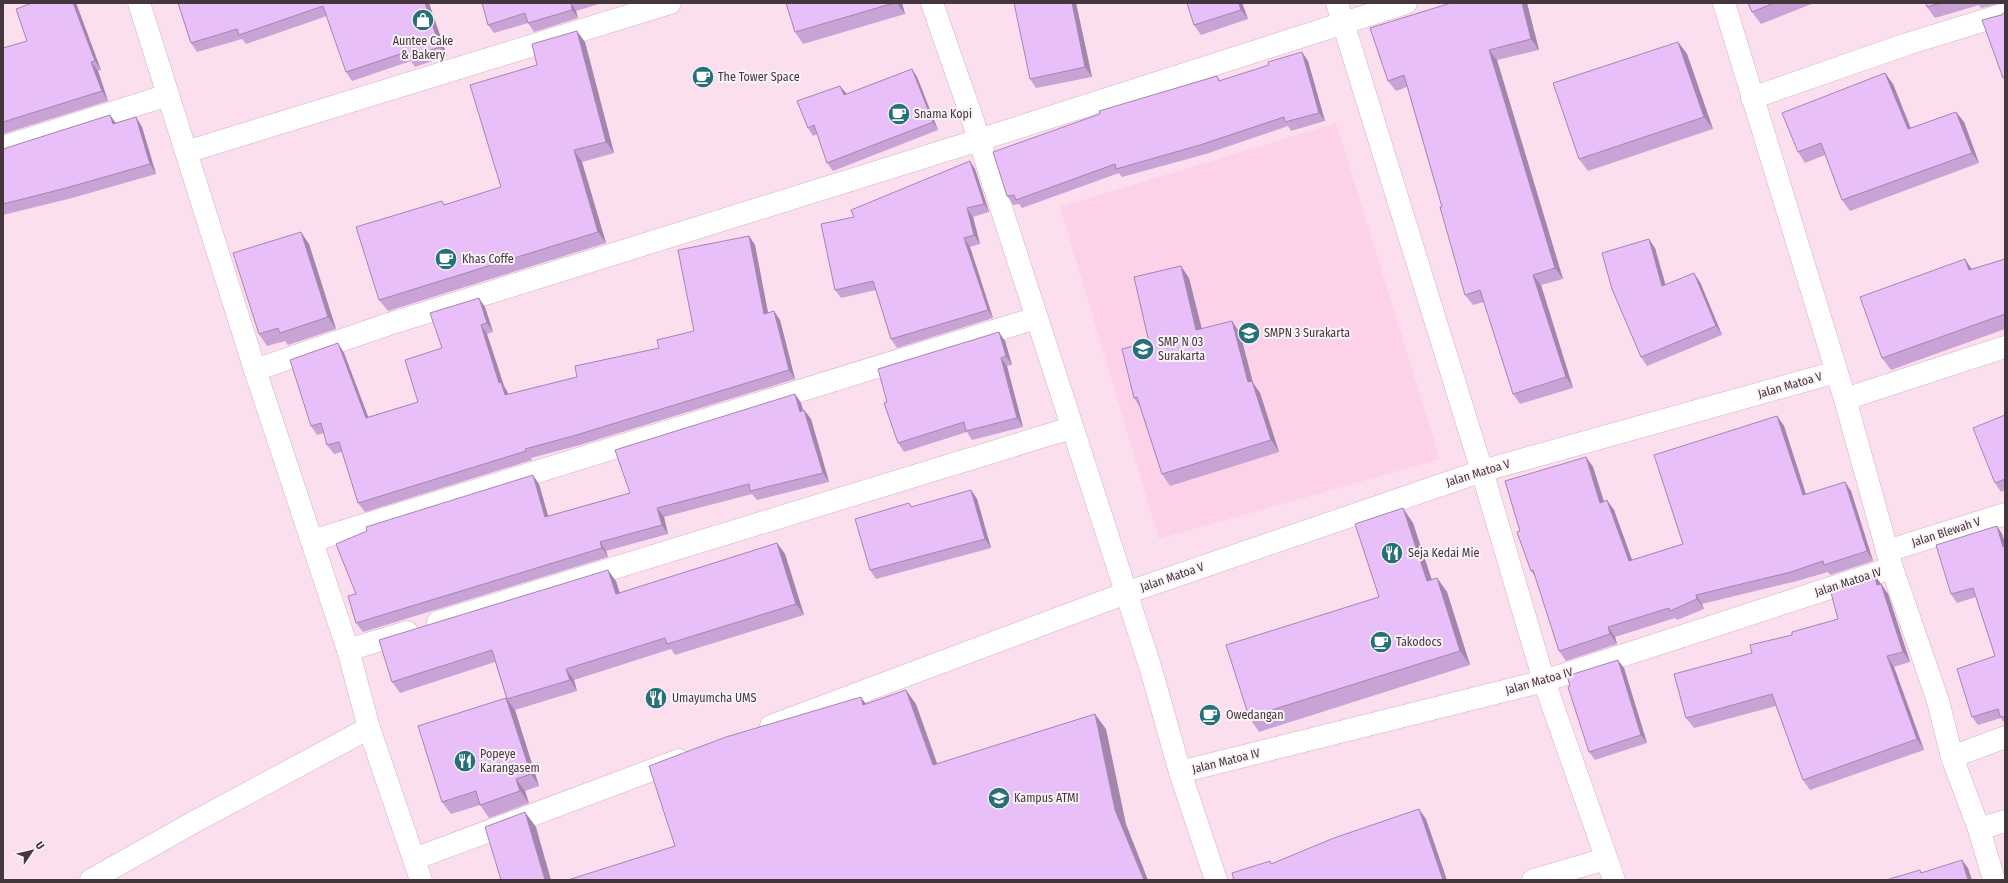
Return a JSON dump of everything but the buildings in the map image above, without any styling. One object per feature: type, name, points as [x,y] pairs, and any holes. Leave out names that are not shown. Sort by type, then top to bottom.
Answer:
[{"type":"street","points":[[139,3],[255,370],[348,650],[369,728],[420,880]]},
{"type":"street","points":[[186,152],[670,3]]},
{"type":"street","points":[[932,3],[979,140],[1150,666],[1180,772],[1216,880]]},
{"type":"street","points":[[255,370],[396,322],[979,140],[1340,13],[1406,3]]},
{"type":"street","points":[[1724,3],[1845,399],[1890,559],[1938,701],[1952,757],[1979,829],[1994,880]]},
{"type":"street","points":[[1340,13],[1482,471],[1544,681],[1614,880]]},
{"type":"street","points":[[1752,98],[1907,44],[2005,14]]},
{"type":"street","points":[[3,147],[168,95]]},
{"type":"street","points":[[312,541],[1036,318]]},
{"type":"street","points":[[1845,399],[2005,347]]},
{"type":"street","name":"Jalan Matoa V","points":[[755,732],[1126,593],[1482,471],[1836,372]]},
{"type":"street","points":[[348,650],[1072,428]]},
{"type":"street","name":"Jalan Blewah V","points":[[1890,559],[2005,514]]},
{"type":"street","name":"Jalan Matoa IV","points":[[1180,772],[1544,681],[1890,559]]},
{"type":"street","points":[[91,880],[194,822],[369,728]]},
{"type":"street","points":[[1952,757],[2005,737]]},
{"type":"street","points":[[414,859],[696,754]]},
{"type":"street","points":[[1979,829],[2005,821]]},
{"type":"street","points":[[1533,880],[1606,859]]},
{"type":"shaded area","name":"SMPN 3 Surakarta","points":[[1336,123],[1440,459],[1159,539],[1060,207]]},
{"type":"place","name":"Auntee Cake & Bakery","points":[[423,20]]},
{"type":"place","name":"The Tower Space","points":[[703,77]]},
{"type":"place","name":"Snama Kopi","points":[[899,114]]},
{"type":"place","name":"Khas Coffe","points":[[446,259]]},
{"type":"place","name":"SMPN 3 Surakarta","points":[[1249,333]]},
{"type":"place","name":"SMP N 03 Surakarta","points":[[1143,349]]},
{"type":"place","name":"Seja Kedai Mie","points":[[1392,553]]},
{"type":"place","name":"Takodocs","points":[[1381,642]]},
{"type":"place","name":"Umayumcha UMS","points":[[656,698]]},
{"type":"place","name":"Owedangan","points":[[1210,715]]},
{"type":"place","name":"Popeye Karangasem","points":[[465,761]]},
{"type":"place","name":"Kampus ATMI","points":[[999,798]]}]
